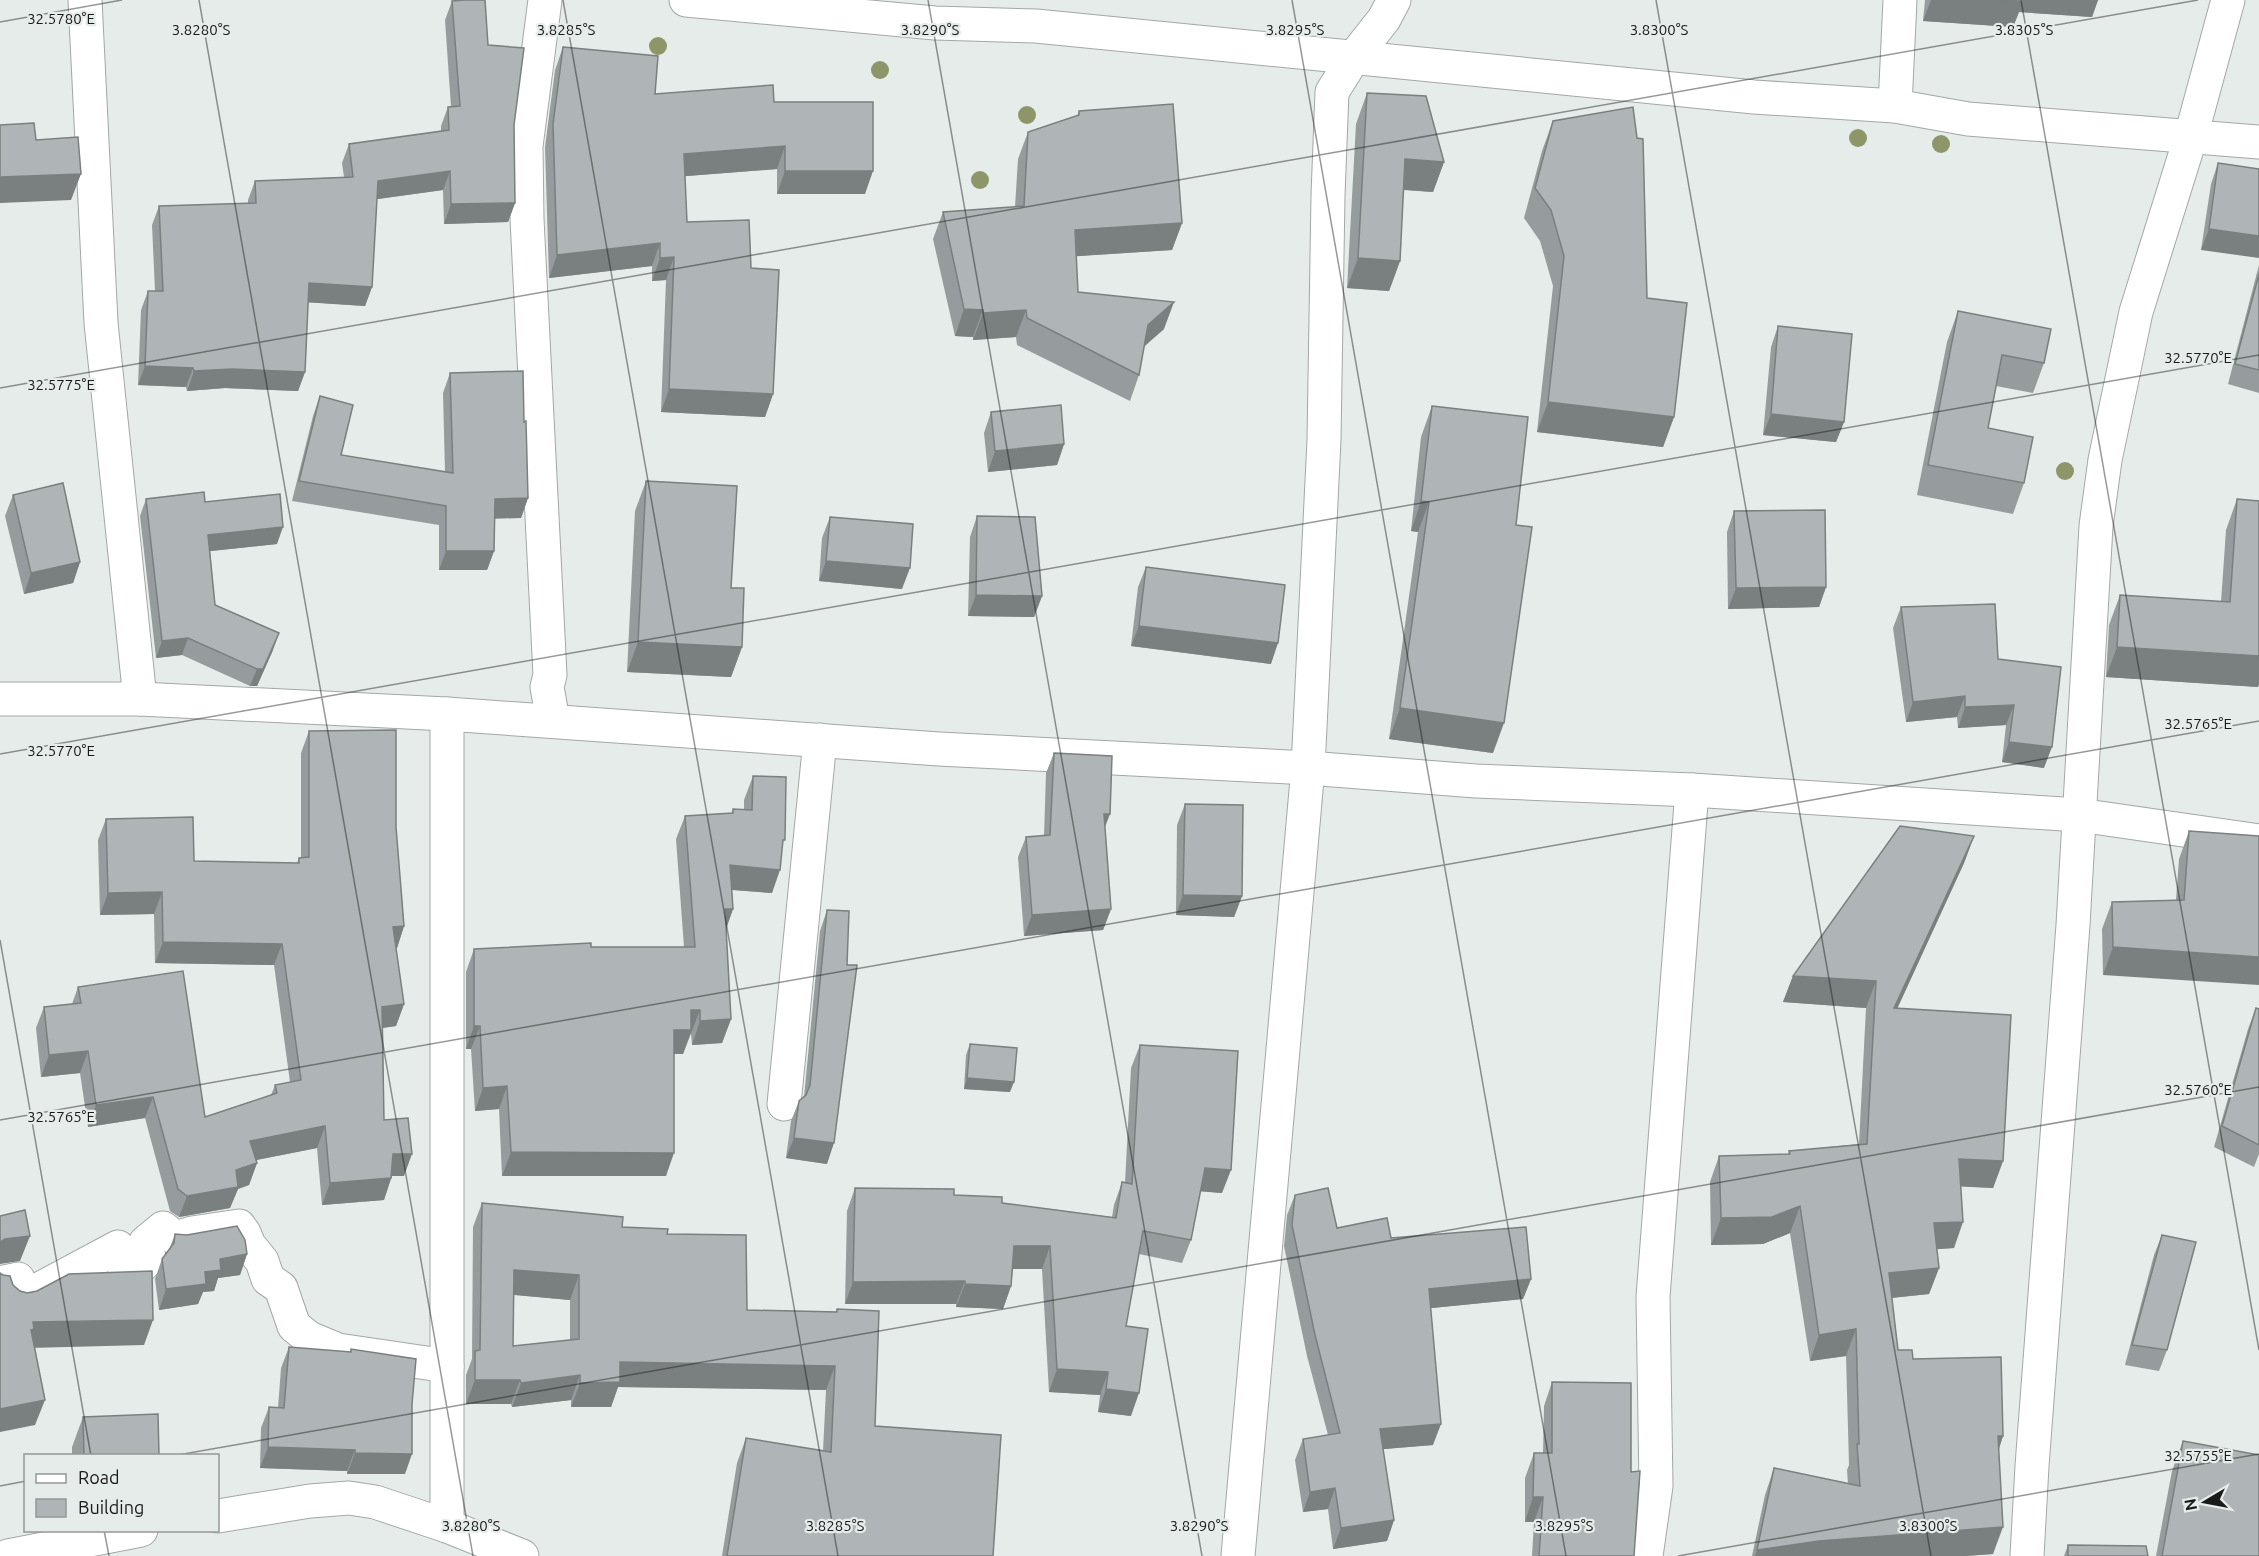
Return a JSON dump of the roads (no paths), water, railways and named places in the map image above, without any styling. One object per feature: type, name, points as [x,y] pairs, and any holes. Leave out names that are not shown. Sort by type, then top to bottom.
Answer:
[{"type":"street","points":[[85,0],[101,323],[140,699]]},
{"type":"street","points":[[545,0],[526,146],[527,219],[550,675],[547,687],[552,721]]},
{"type":"street","points":[[686,0],[935,23],[1037,13],[1354,57],[1754,97],[1895,106],[1968,119],[2259,142]]},
{"type":"street","points":[[1238,1556],[1308,768],[1324,440],[1332,92],[1354,57],[1384,19],[1394,0]]},
{"type":"street","points":[[1895,106],[1900,0]]},
{"type":"street","points":[[2028,1556],[2032,1466],[2072,936],[2096,526],[2105,460],[2136,312],[2191,136],[2228,0]]},
{"type":"street","points":[[0,699],[140,699],[447,714],[939,749],[1308,768],[1476,781],[1692,790],[2079,815],[2259,841]]},
{"type":"street","points":[[447,714],[447,1526]]},
{"type":"street","points":[[784,1104],[820,740]]},
{"type":"street","points":[[1646,1556],[1656,1486],[1653,1286],[1692,790]]},
{"type":"street","points":[[0,1283],[18,1279],[19,1300],[118,1247],[128,1280],[149,1258],[146,1242],[163,1228],[175,1238],[239,1226],[249,1245],[262,1261],[268,1279],[281,1288],[294,1326],[309,1338],[338,1350],[447,1366]]},
{"type":"street","points":[[219,1516],[349,1498],[375,1502],[447,1526],[522,1556]]},
{"type":"street","points":[[8,1556],[131,1532]]}]
